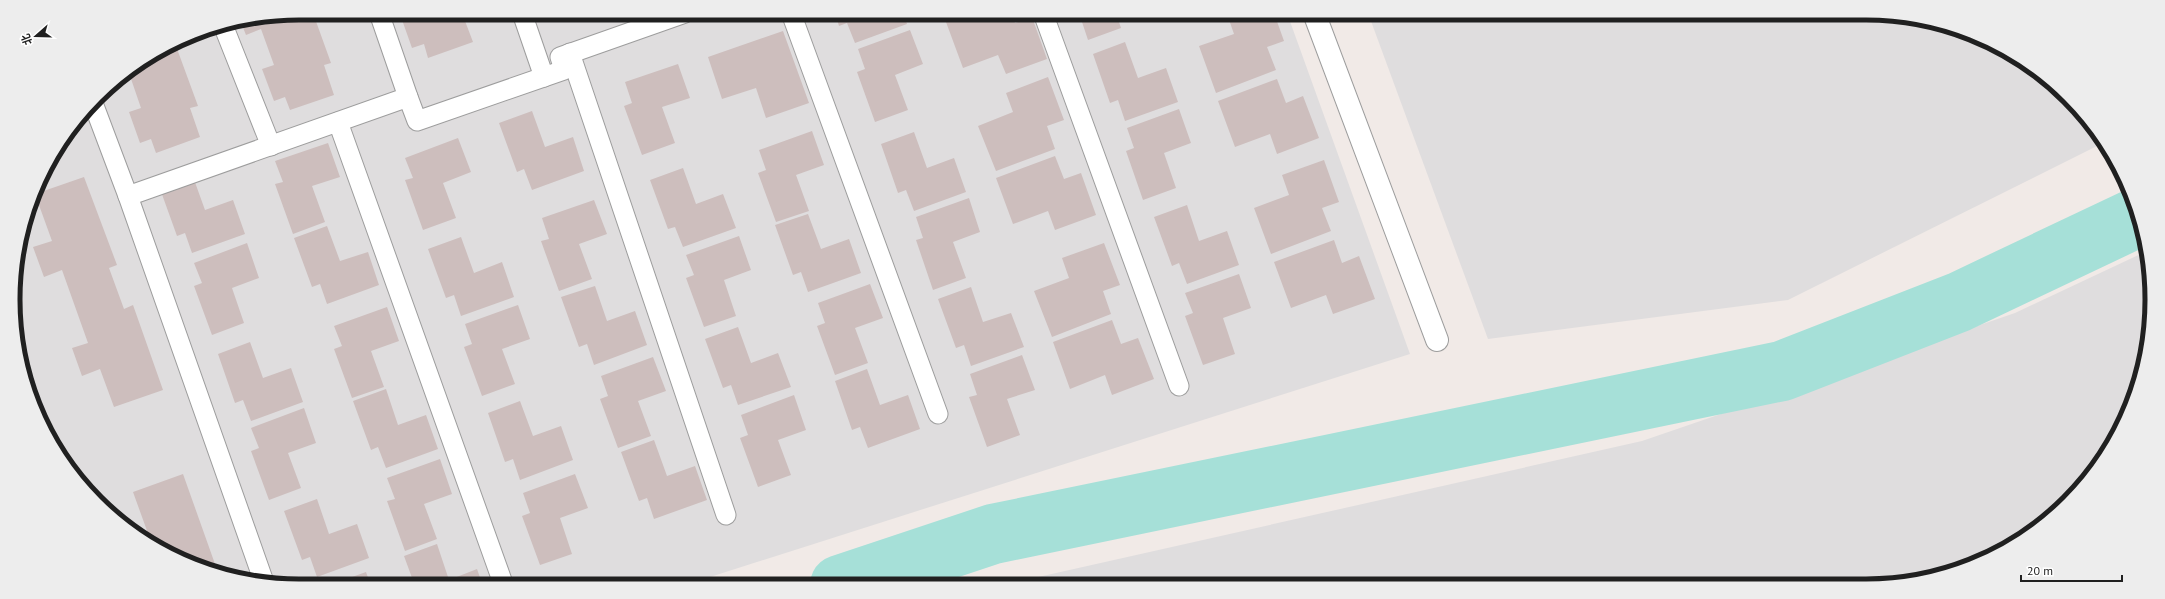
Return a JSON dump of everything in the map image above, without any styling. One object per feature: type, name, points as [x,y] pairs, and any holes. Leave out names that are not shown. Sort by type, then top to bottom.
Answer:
[{"type":"street","points":[[1317,20],[1437,340]]},
{"type":"lane","points":[[381,20],[417,121],[564,70],[560,57],[665,20]]},
{"type":"lane","points":[[524,20],[544,77]]},
{"type":"lane","points":[[794,20],[938,414]]},
{"type":"lane","points":[[1046,20],[1179,386]]},
{"type":"lane","points":[[225,31],[270,146]]},
{"type":"lane","points":[[570,53],[726,515]]},
{"type":"lane","points":[[128,196],[408,97]]},
{"type":"lane","points":[[95,109],[128,196],[262,577]]},
{"type":"lane","points":[[338,122],[501,579]]},
{"type":"shaded area","points":[[300,20],[1290,20],[1410,354],[704,579],[300,579],[263,577],[245,574],[193,558],[160,542],[115,510],[89,484],[67,455],[57,439],[41,406],[25,354],[22,336],[20,300],[22,263],[25,245],[41,193],[57,160],[89,115],[115,89],[160,57],[193,41],[245,25],[263,22]]},
{"type":"shaded area","points":[[1371,20],[1866,20],[1902,22],[1920,25],[1972,41],[2005,57],[2021,67],[2050,89],[2076,115],[2099,145],[1788,300],[1488,339]]},
{"type":"shaded area","points":[[2141,254],[2145,300],[2143,336],[2140,354],[2124,406],[2108,439],[2098,455],[2076,484],[2050,510],[2021,532],[2005,542],[1972,558],[1920,574],[1902,577],[1866,579],[1030,579],[1642,441],[2015,313]]},
{"type":"building","points":[[316,20],[331,63],[324,65],[334,95],[290,110],[285,97],[274,101],[262,69],[274,65],[261,29],[246,35],[242,26],[245,25],[263,22]]},
{"type":"building","points":[[402,20],[465,20],[473,42],[428,58],[424,44],[412,48]]},
{"type":"building","points":[[837,20],[906,20],[907,24],[855,43],[847,23],[839,26]]},
{"type":"building","points":[[951,20],[1014,20],[1015,23],[1024,20],[1033,20],[1047,59],[1006,74],[998,55],[963,68],[946,22]]},
{"type":"building","points":[[1081,20],[1118,20],[1121,28],[1088,40]]},
{"type":"building","points":[[1229,20],[1276,20],[1284,41],[1267,47],[1276,70],[1216,93],[1199,46],[1234,34]]},
{"type":"building","points":[[910,30],[923,64],[895,75],[908,110],[875,122],[857,72],[865,69],[858,49]]},
{"type":"building","points":[[783,31],[809,103],[766,118],[756,88],[722,99],[708,57]]},
{"type":"building","points":[[1125,42],[1138,78],[1166,68],[1178,102],[1125,121],[1118,100],[1110,103],[1093,54]]},
{"type":"building","points":[[177,49],[198,106],[190,108],[200,137],[156,153],[151,139],[140,143],[129,112],[141,108],[130,77],[160,57]]},
{"type":"building","points":[[678,64],[690,98],[662,107],[675,143],[642,155],[624,106],[632,103],[625,82]]},
{"type":"building","points":[[1048,77],[1064,120],[1047,126],[1055,149],[996,171],[978,126],[1013,112],[1006,93]]},
{"type":"building","points":[[1277,79],[1286,103],[1303,96],[1319,138],[1277,154],[1270,134],[1235,147],[1218,101]]},
{"type":"building","points":[[1179,109],[1191,143],[1164,153],[1176,188],[1143,200],[1126,151],[1134,148],[1127,128]]},
{"type":"building","points":[[532,111],[545,147],[573,137],[584,171],[532,190],[524,169],[517,172],[499,123]]},
{"type":"building","points":[[812,131],[824,165],[796,175],[809,211],[776,222],[758,173],[766,170],[759,150]]},
{"type":"building","points":[[914,132],[927,168],[954,158],[966,192],[914,211],[906,190],[898,193],[881,144]]},
{"type":"building","points":[[458,138],[471,172],[443,183],[456,218],[423,230],[405,180],[413,178],[405,158]]},
{"type":"building","points":[[328,143],[340,177],[312,186],[325,222],[293,234],[275,184],[283,182],[275,161]]},
{"type":"building","points":[[1055,156],[1064,179],[1081,173],[1096,215],[1055,230],[1048,211],[1013,224],[996,178]]},
{"type":"building","points":[[1324,160],[1339,202],[1322,208],[1331,231],[1271,254],[1254,208],[1289,195],[1282,175]]},
{"type":"building","points":[[683,168],[696,204],[723,194],[736,228],[683,247],[675,227],[668,229],[650,180]]},
{"type":"building","points":[[192,174],[205,210],[233,200],[245,234],[192,253],[185,233],[177,236],[159,186]]},
{"type":"building","points":[[84,177],[117,265],[109,268],[124,309],[133,305],[163,390],[114,407],[100,369],[82,376],[72,348],[88,343],[62,270],[44,277],[33,247],[52,241],[38,202],[42,192]]},
{"type":"building","points":[[969,198],[980,232],[953,242],[966,278],[933,290],[916,240],[923,238],[916,217]]},
{"type":"building","points":[[594,200],[607,234],[579,244],[592,279],[559,291],[541,241],[549,239],[542,218]]},
{"type":"building","points":[[1187,205],[1199,241],[1227,231],[1239,265],[1187,284],[1179,263],[1172,266],[1154,217]]},
{"type":"building","points":[[808,214],[821,249],[849,239],[861,273],[808,292],[801,272],[793,275],[775,225]]},
{"type":"building","points":[[327,226],[340,261],[368,252],[379,285],[327,304],[320,284],[312,287],[294,238]]},
{"type":"building","points":[[739,236],[751,270],[724,280],[736,316],[704,327],[686,278],[694,275],[686,255]]},
{"type":"building","points":[[461,237],[474,273],[502,262],[514,297],[461,316],[454,295],[446,298],[428,249]]},
{"type":"building","points":[[1334,240],[1342,263],[1359,256],[1375,299],[1333,314],[1326,295],[1291,308],[1274,262]]},
{"type":"building","points":[[247,243],[259,278],[232,288],[244,323],[212,335],[194,286],[202,283],[194,263]]},
{"type":"building","points":[[1104,243],[1120,285],[1103,291],[1111,314],[1052,337],[1034,291],[1069,278],[1062,258]]},
{"type":"building","points":[[1239,274],[1251,308],[1223,318],[1235,354],[1203,365],[1185,316],[1193,313],[1185,293]]},
{"type":"building","points":[[870,284],[883,318],[855,328],[868,363],[835,375],[817,326],[825,323],[818,303]]},
{"type":"building","points":[[595,286],[607,321],[635,311],[647,345],[594,365],[587,344],[579,347],[561,297]]},
{"type":"building","points":[[971,287],[983,322],[1011,313],[1024,347],[971,366],[964,345],[956,348],[938,299]]},
{"type":"building","points":[[518,305],[530,339],[502,349],[515,384],[482,396],[464,347],[472,344],[465,324]]},
{"type":"building","points":[[387,307],[399,341],[371,351],[384,387],[352,398],[334,349],[342,346],[334,326]]},
{"type":"building","points":[[1112,320],[1121,344],[1138,338],[1154,379],[1112,395],[1105,375],[1070,389],[1053,342]]},
{"type":"building","points":[[738,327],[751,363],[778,353],[791,387],[738,405],[731,385],[723,388],[705,339]]},
{"type":"building","points":[[250,342],[263,378],[291,368],[303,402],[251,421],[243,400],[235,403],[218,354]]},
{"type":"building","points":[[1022,355],[1035,390],[1007,399],[1020,435],[987,447],[969,397],[977,395],[970,374]]},
{"type":"building","points":[[653,357],[666,391],[638,401],[651,436],[618,448],[600,399],[608,396],[601,376]]},
{"type":"building","points":[[867,369],[880,405],[908,395],[920,429],[868,448],[860,427],[852,430],[835,381]]},
{"type":"building","points":[[386,389],[398,425],[426,415],[438,449],[386,468],[378,447],[371,450],[353,401]]},
{"type":"building","points":[[794,395],[806,430],[778,440],[791,475],[758,487],[740,438],[748,435],[741,415]]},
{"type":"building","points":[[520,401],[533,436],[561,426],[573,460],[520,480],[513,459],[505,462],[488,413]]},
{"type":"building","points":[[304,408],[316,443],[288,453],[301,488],[269,500],[251,451],[259,448],[251,428]]},
{"type":"building","points":[[654,440],[667,476],[695,466],[707,500],[654,519],[647,498],[639,501],[621,452]]},
{"type":"building","points":[[440,459],[452,494],[424,504],[437,539],[405,551],[387,501],[395,499],[387,478]]},
{"type":"building","points":[[183,474],[215,564],[212,565],[193,558],[148,535],[133,492]]},
{"type":"building","points":[[575,474],[588,508],[560,518],[572,554],[540,565],[522,516],[530,513],[523,493]]},
{"type":"building","points":[[317,499],[329,534],[357,524],[369,558],[317,577],[310,557],[302,560],[284,511]]},
{"type":"building","points":[[437,544],[449,579],[412,579],[404,556]]},
{"type":"building","points":[[477,569],[481,579],[452,579]]},
{"type":"building","points":[[366,572],[368,579],[346,579]]},
{"type":"waterway","points":[[858,579],[993,534],[1782,371],[1959,302],[2133,219]]}]
